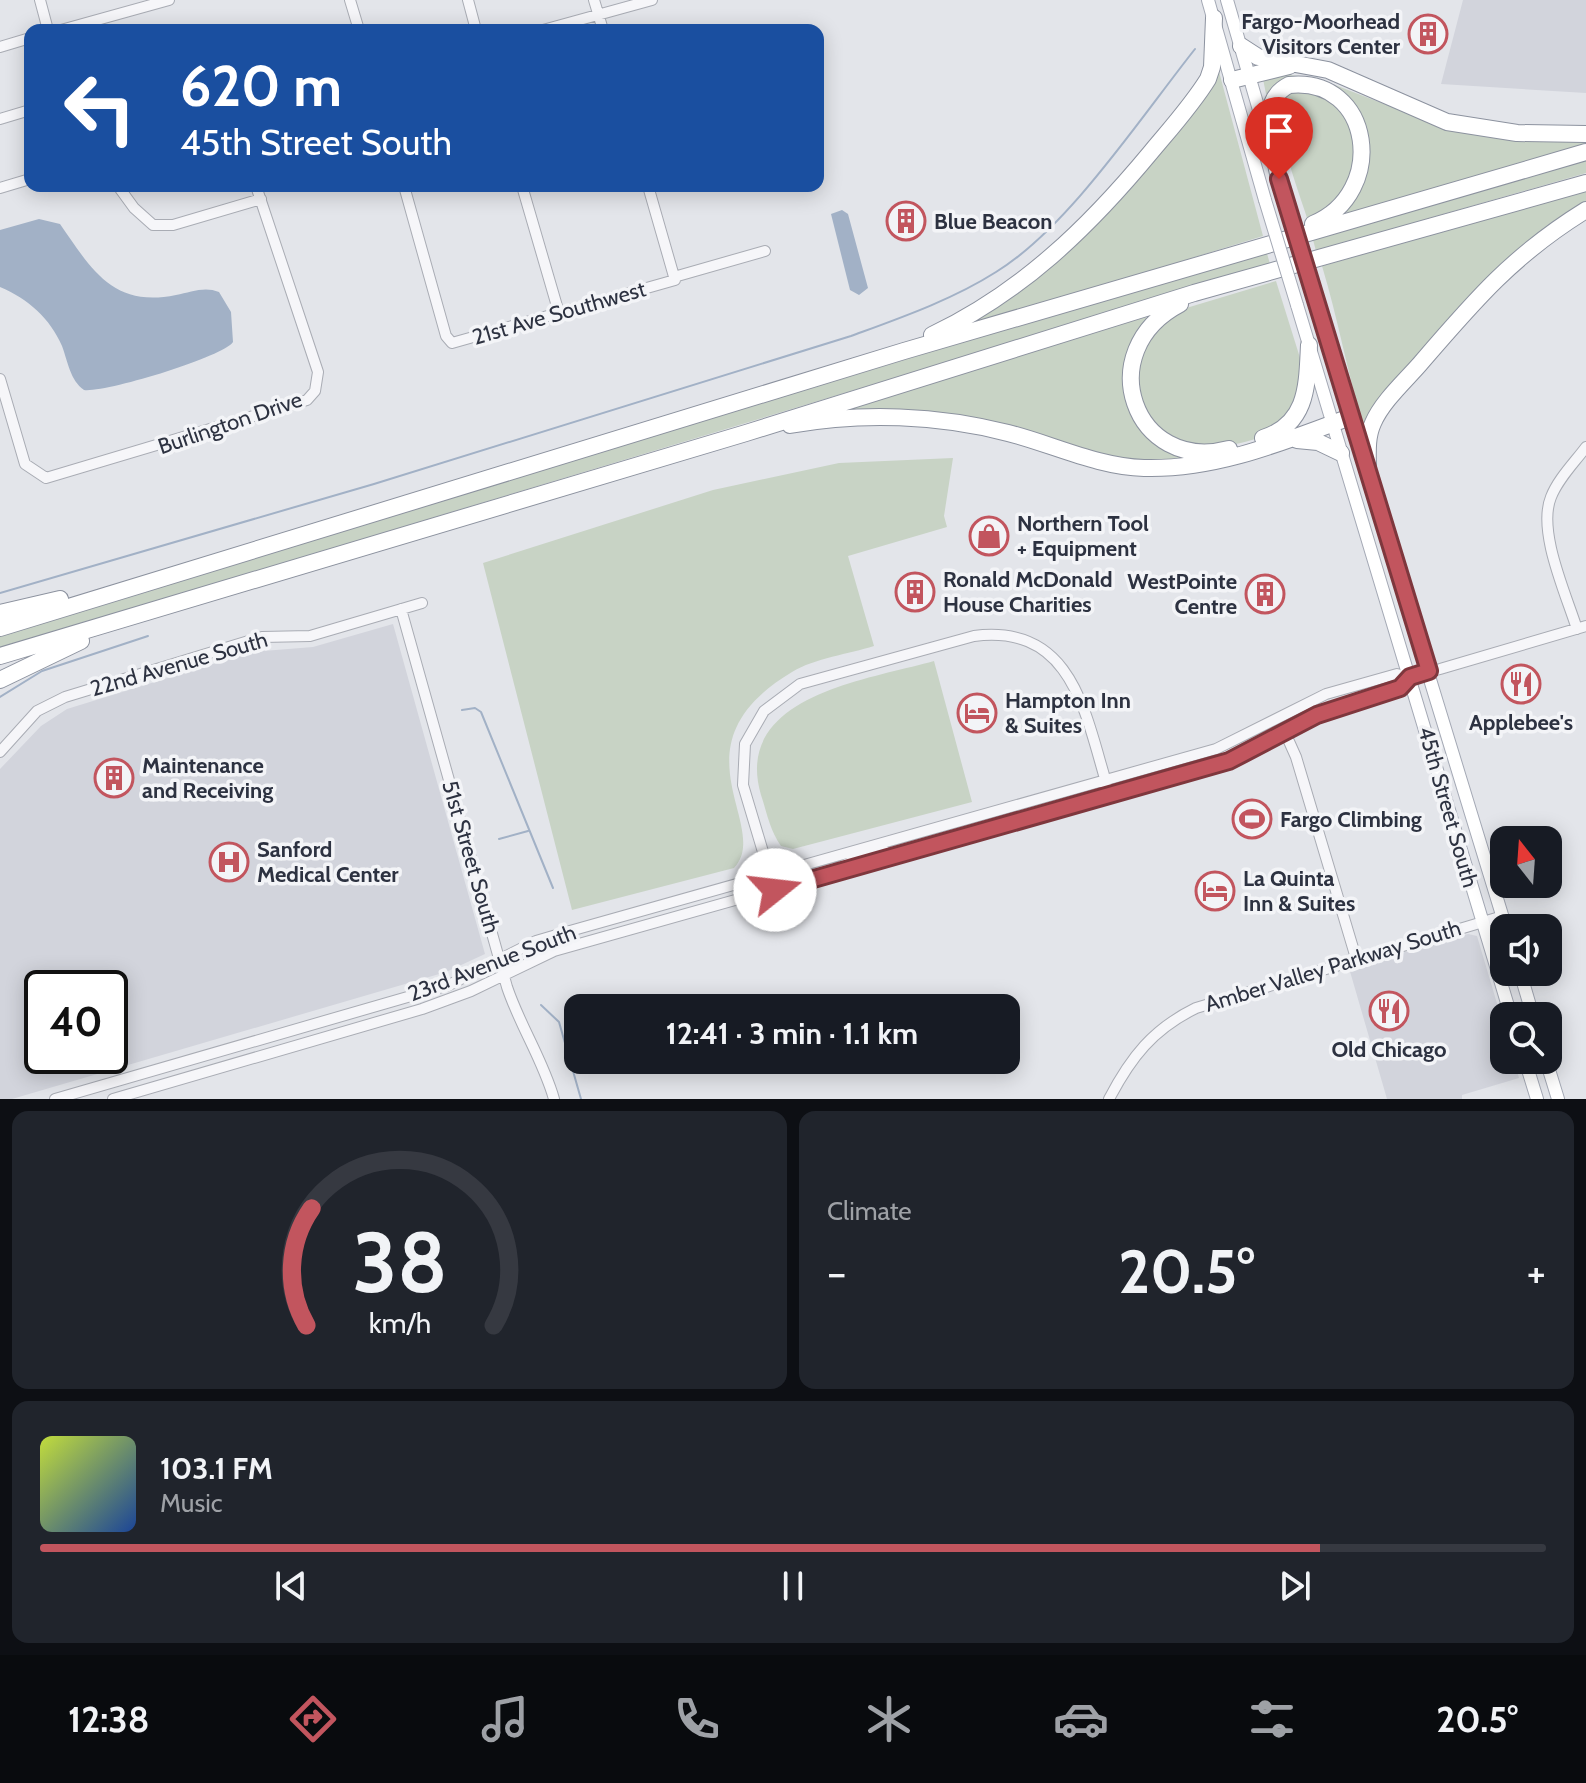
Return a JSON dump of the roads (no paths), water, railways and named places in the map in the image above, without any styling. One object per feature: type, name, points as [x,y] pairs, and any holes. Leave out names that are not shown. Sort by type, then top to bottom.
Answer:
[{"type":"highway","points":[[893,355],[1008,293],[1057,255],[1105,207],[1208,79],[1212,67],[1214,18]]},
{"type":"highway","points":[[1241,46],[1258,57],[1328,70],[1447,122],[1517,133],[1586,134]]},
{"type":"highway","points":[[1232,80],[1303,65]]},
{"type":"highway","points":[[1251,249],[1325,219],[1349,198],[1357,183],[1363,151],[1359,128],[1341,102],[1323,90],[1289,85],[1272,101],[1268,111],[1281,187]]},
{"type":"highway","points":[[0,628],[893,355],[1586,152]]},
{"type":"highway","points":[[0,656],[746,433],[1217,287],[1586,183]]},
{"type":"highway","points":[[1368,472],[1368,442],[1373,422],[1395,393],[1492,280],[1550,232],[1586,210]]},
{"type":"highway","points":[[1217,287],[1158,318],[1137,342],[1130,373],[1132,393],[1137,410],[1159,437],[1192,452],[1213,452],[1281,430],[1305,402],[1309,345]]},
{"type":"highway","points":[[746,433],[858,417],[960,422],[1097,460],[1141,468],[1210,464],[1350,417]]},
{"type":"highway","points":[[1283,441],[1318,442],[1341,453]]},
{"type":"highway","points":[[0,613],[229,557]]},
{"type":"highway","points":[[0,680],[57,651],[162,606]]},
{"type":"main road","name":"45th Street South","points":[[1208,0],[1265,200],[1507,1002]]},
{"type":"main road","name":"45th Street South","points":[[1227,0],[1314,300],[1502,914]]},
{"type":"main road","points":[[1529,1074],[1537,1099]]},
{"type":"main road","points":[[1550,1074],[1558,1099]]},
{"type":"street","points":[[40,0],[46,24]]},
{"type":"street","points":[[83,24],[169,0]]},
{"type":"street","points":[[350,0],[357,24]]},
{"type":"street","points":[[468,0],[474,24]]},
{"type":"street","points":[[594,0],[601,24]]},
{"type":"street","points":[[565,24],[652,0]]},
{"type":"street","points":[[0,47],[24,40]]},
{"type":"street","points":[[0,119],[24,112]]},
{"type":"street","points":[[0,188],[24,181]]},
{"type":"street","points":[[122,192],[153,225],[173,225],[261,199]]},
{"type":"street","name":"Burlington Drive","points":[[0,379],[25,464],[46,478],[60,477],[307,400],[315,391],[318,372],[258,192]]},
{"type":"street","name":"21st Ave Southwest","points":[[406,192],[446,336],[452,343],[765,251]]},
{"type":"street","points":[[524,192],[559,313]]},
{"type":"street","points":[[650,192],[674,278]]},
{"type":"street","points":[[1581,627],[1547,533],[1547,509],[1556,486],[1586,447]]},
{"type":"street","name":"22nd Avenue South","points":[[0,752],[37,711],[65,697],[262,637],[310,636],[422,603]]},
{"type":"street","name":"51st Street South","points":[[401,609],[499,959],[520,1025],[547,1073],[554,1099]]},
{"type":"street","name":"23rd Avenue South","points":[[113,1099],[422,1009],[554,951],[1229,761],[1317,715],[1400,688],[1410,677],[1581,627]]},
{"type":"street","points":[[775,890],[743,785],[745,744],[764,711],[800,684],[974,636],[997,633],[1015,636],[1045,651],[1071,678],[1110,795]]},
{"type":"street","name":"23rd Avenue South","points":[[55,1099],[449,985],[536,941],[1216,749],[1326,694],[1397,674],[1410,677]]},
{"type":"street","points":[[1279,717],[1296,757],[1356,958]]},
{"type":"street","name":"23rd Avenue South","points":[[890,857],[889,849],[893,846],[930,831]]},
{"type":"street","name":"23rd Avenue South","points":[[833,873],[844,863],[881,851],[883,844]]},
{"type":"street","name":"Amber Valley Parkway South","points":[[1109,1099],[1138,1050],[1156,1031],[1177,1017],[1215,1001],[1356,958],[1490,922]]},
{"type":"water","points":[[842,210],[848,214],[868,288],[859,295],[850,290],[831,214]]},
{"type":"water","points":[[39,219],[60,224],[94,270],[120,290],[154,298],[203,290],[219,292],[231,312],[233,342],[208,356],[163,373],[115,386],[84,390],[72,376],[62,346],[44,318],[20,297],[0,287],[0,230]]},
{"type":"waterway","points":[[0,593],[374,484],[851,336],[944,300],[996,272],[1050,228],[1102,170],[1195,49]]},
{"type":"waterway","points":[[0,697],[42,671],[148,636]]},
{"type":"waterway","points":[[462,710],[475,708],[481,712],[553,888]]},
{"type":"waterway","points":[[499,839],[528,831]]},
{"type":"waterway","points":[[541,1005],[559,1022],[581,1099]]},
{"type":"place","name":"Fargo-Moorhead Visitors Center","points":[[1428,34]]},
{"type":"place","name":"Blue Beacon","points":[[906,221]]},
{"type":"place","name":"Northern Tool + Equipment","points":[[989,536]]},
{"type":"place","name":"Ronald McDonald House Charities","points":[[915,592]]},
{"type":"place","name":"WestPointe Centre","points":[[1265,594]]},
{"type":"place","name":"Applebee's","points":[[1521,684]]},
{"type":"place","name":"Hampton Inn & Suites","points":[[977,713]]},
{"type":"place","name":"Maintenance and Receiving","points":[[114,778]]},
{"type":"place","name":"Fargo Climbing","points":[[1252,819]]},
{"type":"place","name":"Sanford Medical Center","points":[[229,862]]},
{"type":"place","name":"La Quinta Inn & Suites","points":[[1215,891]]},
{"type":"place","name":"Old Chicago","points":[[1389,1011]]}]
